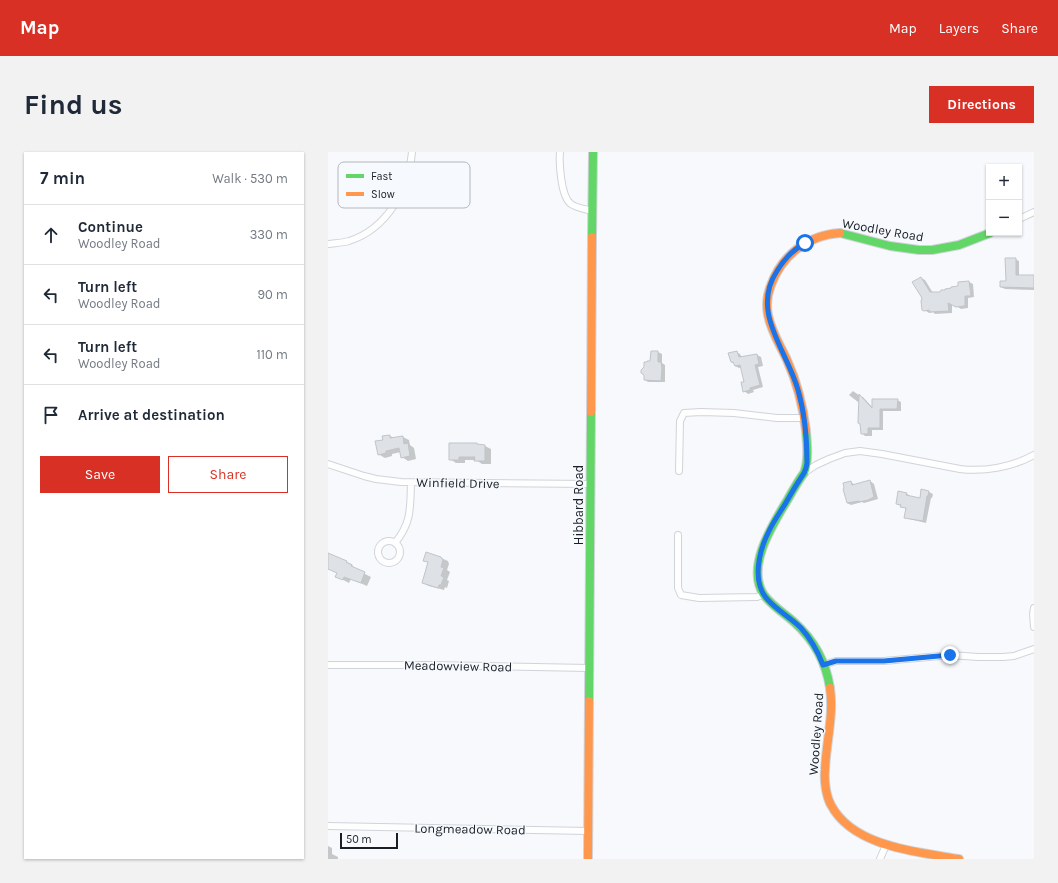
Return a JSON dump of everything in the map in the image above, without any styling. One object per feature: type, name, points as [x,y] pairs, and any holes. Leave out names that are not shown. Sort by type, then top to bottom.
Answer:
[{"type":"street","points":[[411,162],[412,152]]},
{"type":"street","points":[[560,152],[559,161],[566,199],[571,205],[592,211]]},
{"type":"street","name":"Hibbard Road","points":[[588,859],[593,152]]},
{"type":"street","points":[[328,244],[350,240],[360,236],[372,229],[387,215],[392,208]]},
{"type":"street","points":[[1022,218],[1034,212]]},
{"type":"street","name":"Woodley Road","points":[[959,859],[886,845],[859,833],[848,826],[839,818],[829,804],[826,794],[824,775],[831,699],[829,679],[819,655],[810,640],[801,628],[773,605],[760,589],[758,580],[762,548],[777,517],[804,473],[806,468],[807,452],[804,418],[798,390],[793,374],[772,326],[767,309],[768,295],[774,275],[788,255],[819,236],[834,233],[847,234],[890,246],[932,250],[959,245],[986,235]]},
{"type":"street","points":[[679,471],[680,422],[684,413],[734,413],[777,418],[804,418]]},
{"type":"street","name":"Woodley Road","points":[[804,473],[829,459],[852,452],[871,452],[946,467],[969,470],[1003,467],[1034,455]]},
{"type":"street","name":"Winfield Drive","points":[[328,464],[376,479],[411,483],[590,484]]},
{"type":"street","points":[[395,543],[401,536],[407,524],[410,506],[411,483]]},
{"type":"street","points":[[678,535],[678,588],[681,595],[699,598],[757,597],[764,594]]},
{"type":"street","points":[[1034,608],[1034,627]]},
{"type":"street","points":[[823,665],[836,661],[884,661],[950,655],[978,658],[1003,657],[1014,656],[1034,649]]},
{"type":"street","name":"Meadowview Road","points":[[328,665],[589,668]]},
{"type":"street","name":"Longmeadow Road","points":[[328,826],[588,832]]},
{"type":"street","points":[[880,859],[886,845]]},
{"type":"building","points":[[1005,258],[1016,258],[1016,275],[1034,275],[1034,288],[1000,287],[1000,281],[1006,281]]},
{"type":"building","points":[[921,277],[930,292],[940,292],[941,290],[958,286],[958,282],[969,281],[971,296],[965,296],[964,306],[956,307],[948,303],[949,311],[924,311],[922,310],[922,298],[912,282]]},
{"type":"building","points":[[651,351],[658,351],[658,362],[661,362],[662,368],[661,381],[644,380],[644,375],[641,373],[641,370],[644,367],[644,362],[650,361]]},
{"type":"building","points":[[737,351],[739,357],[757,354],[759,364],[755,365],[760,385],[743,392],[741,382],[744,382],[740,365],[735,366],[733,362],[731,362],[728,353]]},
{"type":"building","points":[[859,394],[872,408],[872,399],[898,399],[897,409],[880,409],[880,428],[868,428],[868,434],[861,434],[860,424],[858,423]]},
{"type":"building","points":[[390,435],[390,438],[403,436],[404,444],[408,443],[410,456],[401,458],[399,448],[386,451],[386,453],[378,455],[375,441],[383,440],[382,436]]},
{"type":"building","points":[[449,443],[477,443],[485,445],[485,461],[474,461],[475,457],[459,457],[459,460],[449,460]]},
{"type":"building","points":[[870,480],[874,497],[859,502],[847,503],[843,483],[851,481],[852,485]]},
{"type":"building","points":[[921,489],[929,491],[923,521],[904,518],[906,508],[900,507],[901,505],[896,504],[898,491],[907,493],[906,495],[920,498]]},
{"type":"building","points":[[426,552],[441,557],[443,560],[441,567],[444,568],[441,576],[444,577],[438,588],[422,583],[428,562],[423,561]]},
{"type":"building","points":[[328,553],[347,561],[346,562],[352,565],[351,566],[365,572],[361,583],[344,577],[343,580],[335,577],[337,573],[328,569]]},
{"type":"traffic: fast","points":[[592,237],[593,152]]},
{"type":"traffic: fast","points":[[840,233],[890,246],[919,250],[932,250],[959,245],[986,235]]},
{"type":"traffic: fast","points":[[589,701],[591,412]]},
{"type":"traffic: fast","points":[[806,431],[806,468],[775,521],[763,546],[759,559],[759,584],[767,599],[801,629],[813,643],[822,660],[830,688]]},
{"type":"traffic: slow","points":[[806,431],[794,377],[769,321],[767,308],[768,296],[771,285],[782,264],[798,248],[817,238],[840,233]]},
{"type":"traffic: slow","points":[[591,412],[592,237]]},
{"type":"traffic: slow","points":[[830,688],[831,708],[825,784],[829,801],[841,819],[870,839],[906,850],[959,859]]},
{"type":"traffic: slow","points":[[588,859],[589,701]]},
{"type":"route","points":[[805,243],[788,255],[780,265],[774,275],[767,299],[769,318],[793,374],[803,409],[807,463],[804,473],[777,517],[762,548],[758,571],[760,589],[773,605],[801,628],[819,655],[823,665],[836,661],[867,662],[950,655]]}]
